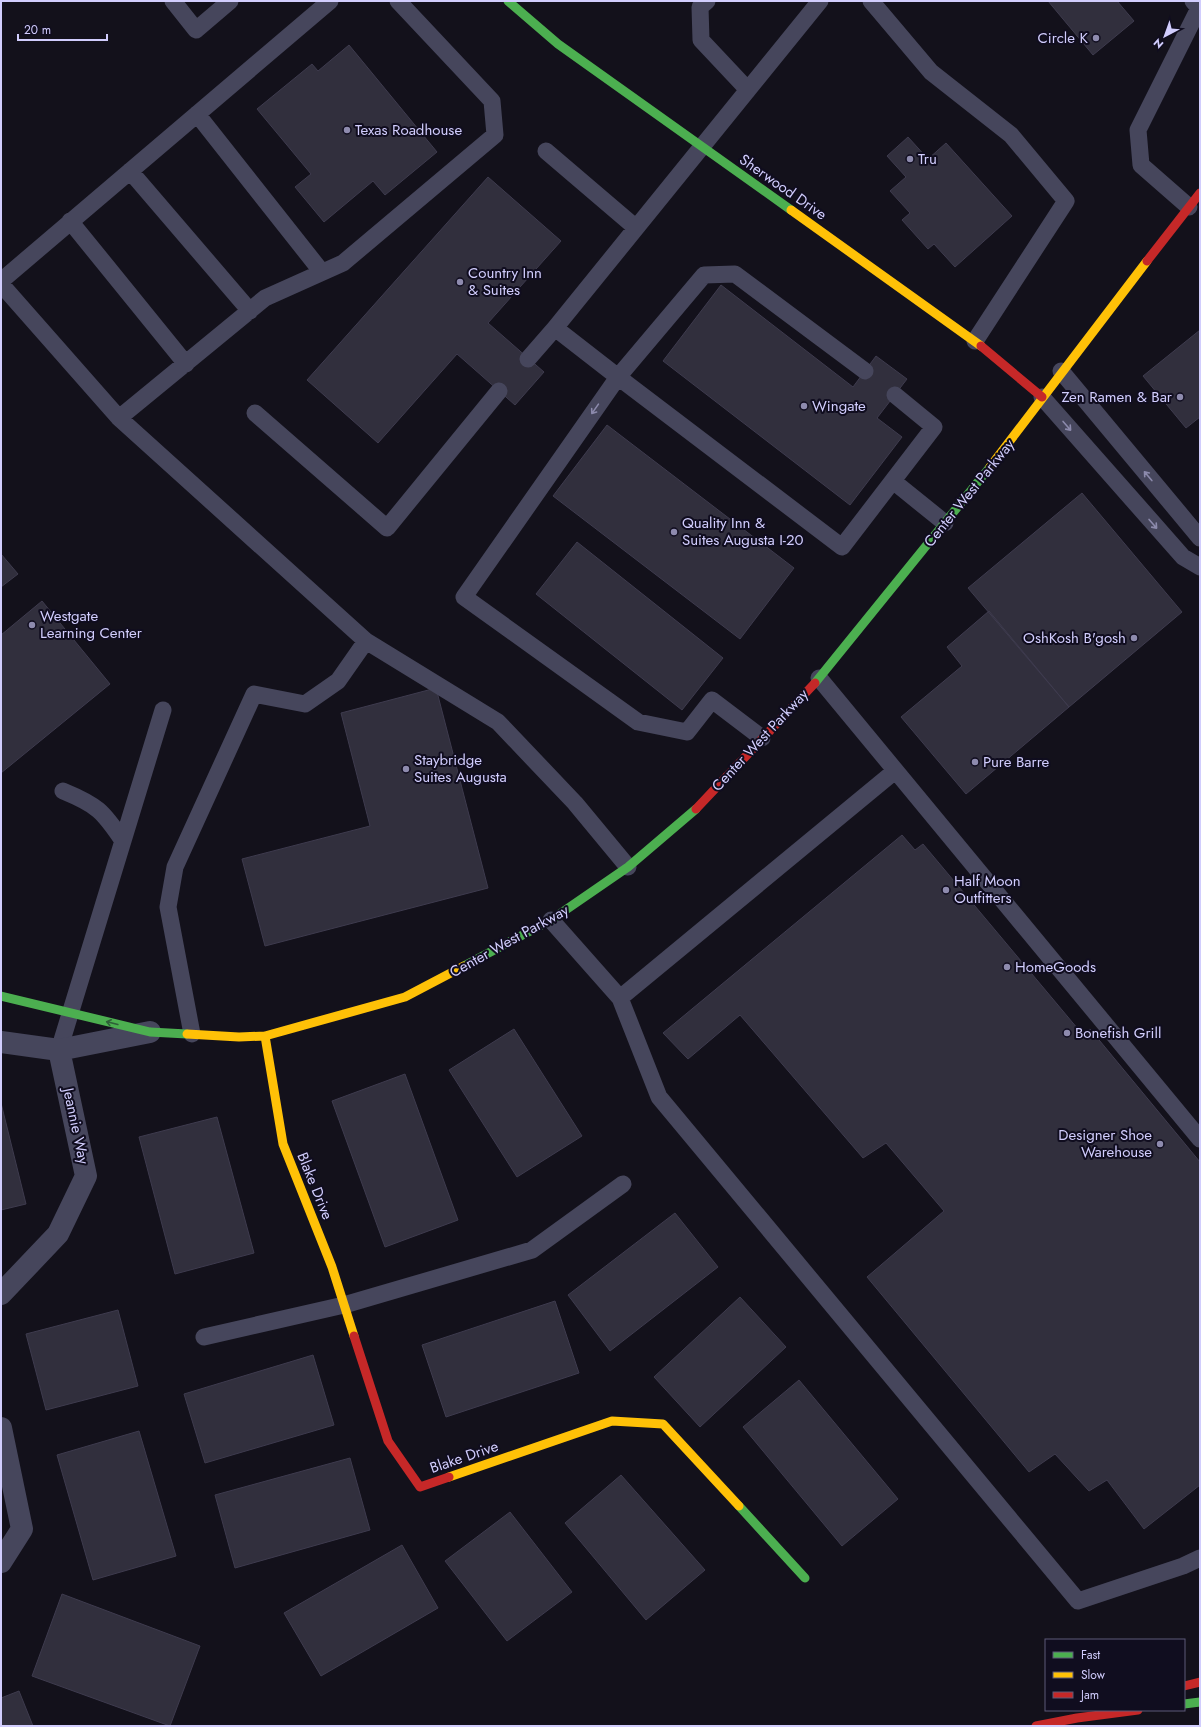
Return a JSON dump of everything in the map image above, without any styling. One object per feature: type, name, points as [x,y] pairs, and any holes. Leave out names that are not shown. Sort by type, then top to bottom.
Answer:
[{"type":"main road","name":"Sherwood Drive","points":[[508,1],[534,25],[558,44],[975,341],[1042,397]]},
{"type":"main road","name":"Center West Parkway","points":[[1,996],[150,1032],[239,1037],[265,1036],[405,997],[551,920],[628,867],[689,816],[818,678],[1013,439],[1061,372],[1200,193]]},
{"type":"main road","name":"Blake Drive","points":[[265,1036],[283,1144],[332,1267],[388,1440],[420,1487],[612,1421],[663,1424],[805,1578]]},
{"type":"main road","points":[[1185,1686],[1200,1682]]},
{"type":"main road","points":[[1185,1704],[1200,1702]]},
{"type":"main road","points":[[1077,1718],[1100,1711]]},
{"type":"main road","points":[[1036,1726],[1077,1718],[1130,1711]]},
{"type":"street","name":"Center West Parkway","points":[[1,1042],[59,1050],[150,1032]]},
{"type":"street","name":"Jeannie Way","points":[[1,1294],[58,1234],[86,1176],[59,1050]]},
{"type":"street","points":[[1,1428],[22,1530],[1,1562]]},
{"type":"lane","points":[[173,1],[196,30],[230,1]]},
{"type":"lane","points":[[330,1],[70,221],[1,282],[119,418],[366,642],[498,722],[575,803],[628,867]]},
{"type":"lane","points":[[119,418],[265,298],[321,271],[343,263],[495,135],[492,101],[398,1]]},
{"type":"lane","points":[[707,1],[700,7],[701,40],[748,90]]},
{"type":"lane","points":[[528,359],[555,328],[635,227],[820,1]]},
{"type":"lane","points":[[870,1],[931,72],[1011,135],[1066,200],[975,341]]},
{"type":"lane","points":[[1189,207],[1141,165],[1138,130],[1197,6]]},
{"type":"lane","points":[[197,114],[321,271]]},
{"type":"lane","points":[[546,151],[635,227]]},
{"type":"lane","points":[[130,171],[250,311]]},
{"type":"lane","points":[[70,221],[186,364]]},
{"type":"lane","points":[[762,738],[712,700],[687,732],[638,722],[464,596],[618,377],[704,275],[735,274],[865,371]]},
{"type":"lane","points":[[555,328],[842,547],[934,427],[895,395]]},
{"type":"lane","points":[[1061,372],[1200,538]]},
{"type":"lane","points":[[255,413],[387,528],[499,391]]},
{"type":"lane","points":[[1042,397],[1183,557],[1200,567]]},
{"type":"lane","points":[[893,481],[945,523]]},
{"type":"lane","points":[[192,1034],[168,907],[175,867],[254,694],[305,704],[338,681],[366,642]]},
{"type":"lane","points":[[818,678],[1200,1139]]},
{"type":"lane","points":[[59,1050],[163,710]]},
{"type":"lane","points":[[620,998],[895,771]]},
{"type":"lane","points":[[63,791],[86,800],[106,815],[123,841]]},
{"type":"lane","points":[[551,920],[620,998],[660,1097],[1078,1601],[1183,1566],[1200,1558]]},
{"type":"lane","points":[[204,1337],[344,1304],[532,1250],[623,1184]]},
{"type":"building","name":"Circle K","points":[[1048,1],[1117,1],[1134,21],[1093,55]]},
{"type":"building","name":"Texas Roadhouse","points":[[349,45],[437,152],[385,195],[373,181],[324,222],[295,187],[311,174],[257,109],[312,64],[318,71]]},
{"type":"building","points":[[908,137],[928,159],[946,143],[1012,216],[955,267],[934,244],[928,249],[902,220],[910,213],[890,191],[906,177],[887,156]]},
{"type":"building","name":"Country Inn & Suites","points":[[488,177],[561,241],[488,323],[544,372],[515,405],[457,354],[378,443],[307,380]]},
{"type":"building","name":"Wingate","points":[[721,285],[853,387],[876,356],[907,379],[877,418],[902,437],[850,505],[663,361]]},
{"type":"building","name":"Zen Ramen & Bar","points":[[1200,330],[1200,417],[1186,428],[1143,376]]},
{"type":"building","name":"Quality Inn & Suites Augusta I-20","points":[[607,425],[794,568],[740,639],[553,496]]},
{"type":"building","points":[[1082,493],[1182,612],[1069,707],[968,588]]},
{"type":"building","points":[[577,542],[723,658],[682,710],[536,594]]},
{"type":"building","points":[[1,554],[18,574],[1,587]]},
{"type":"building","name":"Westgate Learning Center","points":[[42,601],[110,684],[1,773],[1,635]]},
{"type":"building","points":[[989,611],[1069,707],[966,794],[901,717],[962,666],[947,647]]},
{"type":"building","name":"Staybridge Suites Augusta","points":[[436,688],[488,888],[265,946],[242,859],[370,826],[341,713]]},
{"type":"building","points":[[902,835],[915,850],[923,844],[1083,1035],[1090,1029],[1200,1162],[1200,1485],[1144,1529],[1107,1480],[1089,1491],[1055,1454],[1029,1472],[867,1277],[944,1211],[886,1143],[863,1158],[740,1015],[688,1059],[663,1033]]},
{"type":"building","points":[[514,1029],[582,1136],[517,1177],[449,1070]]},
{"type":"building","points":[[405,1074],[458,1220],[385,1247],[332,1101]]},
{"type":"building","points":[[1,1103],[26,1204],[1,1210]]},
{"type":"building","points":[[217,1117],[254,1253],[175,1274],[139,1137]]},
{"type":"building","points":[[675,1213],[718,1267],[610,1351],[568,1295]]},
{"type":"building","points":[[740,1297],[786,1347],[700,1427],[654,1377]]},
{"type":"building","points":[[555,1301],[579,1373],[446,1417],[422,1345]]},
{"type":"building","points":[[118,1310],[138,1386],[46,1410],[26,1334]]},
{"type":"building","points":[[313,1355],[334,1425],[205,1463],[184,1394]]},
{"type":"building","points":[[799,1380],[898,1499],[842,1546],[743,1427]]},
{"type":"building","points":[[139,1431],[176,1556],[93,1580],[57,1455]]},
{"type":"building","points":[[350,1458],[370,1530],[235,1568],[215,1495]]},
{"type":"building","points":[[621,1475],[705,1570],[646,1620],[565,1523]]},
{"type":"building","points":[[510,1512],[572,1592],[507,1641],[445,1561]]},
{"type":"building","points":[[402,1545],[438,1608],[321,1676],[284,1613]]},
{"type":"building","points":[[62,1594],[200,1646],[170,1726],[32,1676]]},
{"type":"building","points":[[19,1691],[33,1726],[1,1726],[1,1698]]},
{"type":"traffic: fast","points":[[508,1],[558,44],[791,210]]},
{"type":"traffic: fast","points":[[815,683],[990,467]]},
{"type":"traffic: fast","points":[[464,966],[551,920],[628,867],[696,809]]},
{"type":"traffic: fast","points":[[1,996],[150,1032],[187,1034]]},
{"type":"traffic: fast","points":[[739,1506],[805,1578]]},
{"type":"traffic: fast","points":[[1185,1704],[1200,1702]]},
{"type":"traffic: slow","points":[[791,210],[981,346]]},
{"type":"traffic: slow","points":[[990,467],[1147,261]]},
{"type":"traffic: slow","points":[[187,1034],[239,1037],[265,1036],[405,997],[464,966]]},
{"type":"traffic: slow","points":[[265,1036],[283,1144],[332,1267],[354,1336]]},
{"type":"traffic: slow","points":[[449,1477],[612,1421],[663,1424],[739,1506]]},
{"type":"traffic: jam","points":[[1147,261],[1200,193]]},
{"type":"traffic: jam","points":[[981,346],[1042,397]]},
{"type":"traffic: jam","points":[[696,809],[815,683]]},
{"type":"traffic: jam","points":[[354,1336],[388,1441],[420,1487],[449,1477]]},
{"type":"traffic: jam","points":[[1185,1686],[1200,1682]]},
{"type":"traffic: jam","points":[[1036,1726],[1077,1718],[1130,1711]]},
{"type":"place","name":"Circle K","points":[[1096,38]]},
{"type":"place","name":"Texas Roadhouse","points":[[347,130]]},
{"type":"place","name":"Tru","points":[[910,159]]},
{"type":"place","name":"Country Inn & Suites","points":[[460,282]]},
{"type":"place","name":"Zen Ramen & Bar","points":[[1180,397]]},
{"type":"place","name":"Wingate","points":[[804,406]]},
{"type":"place","name":"Quality Inn & Suites Augusta I-20","points":[[674,532]]},
{"type":"place","name":"Westgate Learning Center","points":[[32,625]]},
{"type":"place","name":"OshKosh B'gosh","points":[[1134,638]]},
{"type":"place","name":"Pure Barre","points":[[975,762]]},
{"type":"place","name":"Staybridge Suites Augusta","points":[[406,769]]},
{"type":"place","name":"Half Moon Outfitters","points":[[946,890]]},
{"type":"place","name":"HomeGoods","points":[[1007,967]]},
{"type":"place","name":"Bonefish Grill","points":[[1067,1033]]},
{"type":"place","name":"Designer Shoe Warehouse","points":[[1160,1144]]}]
